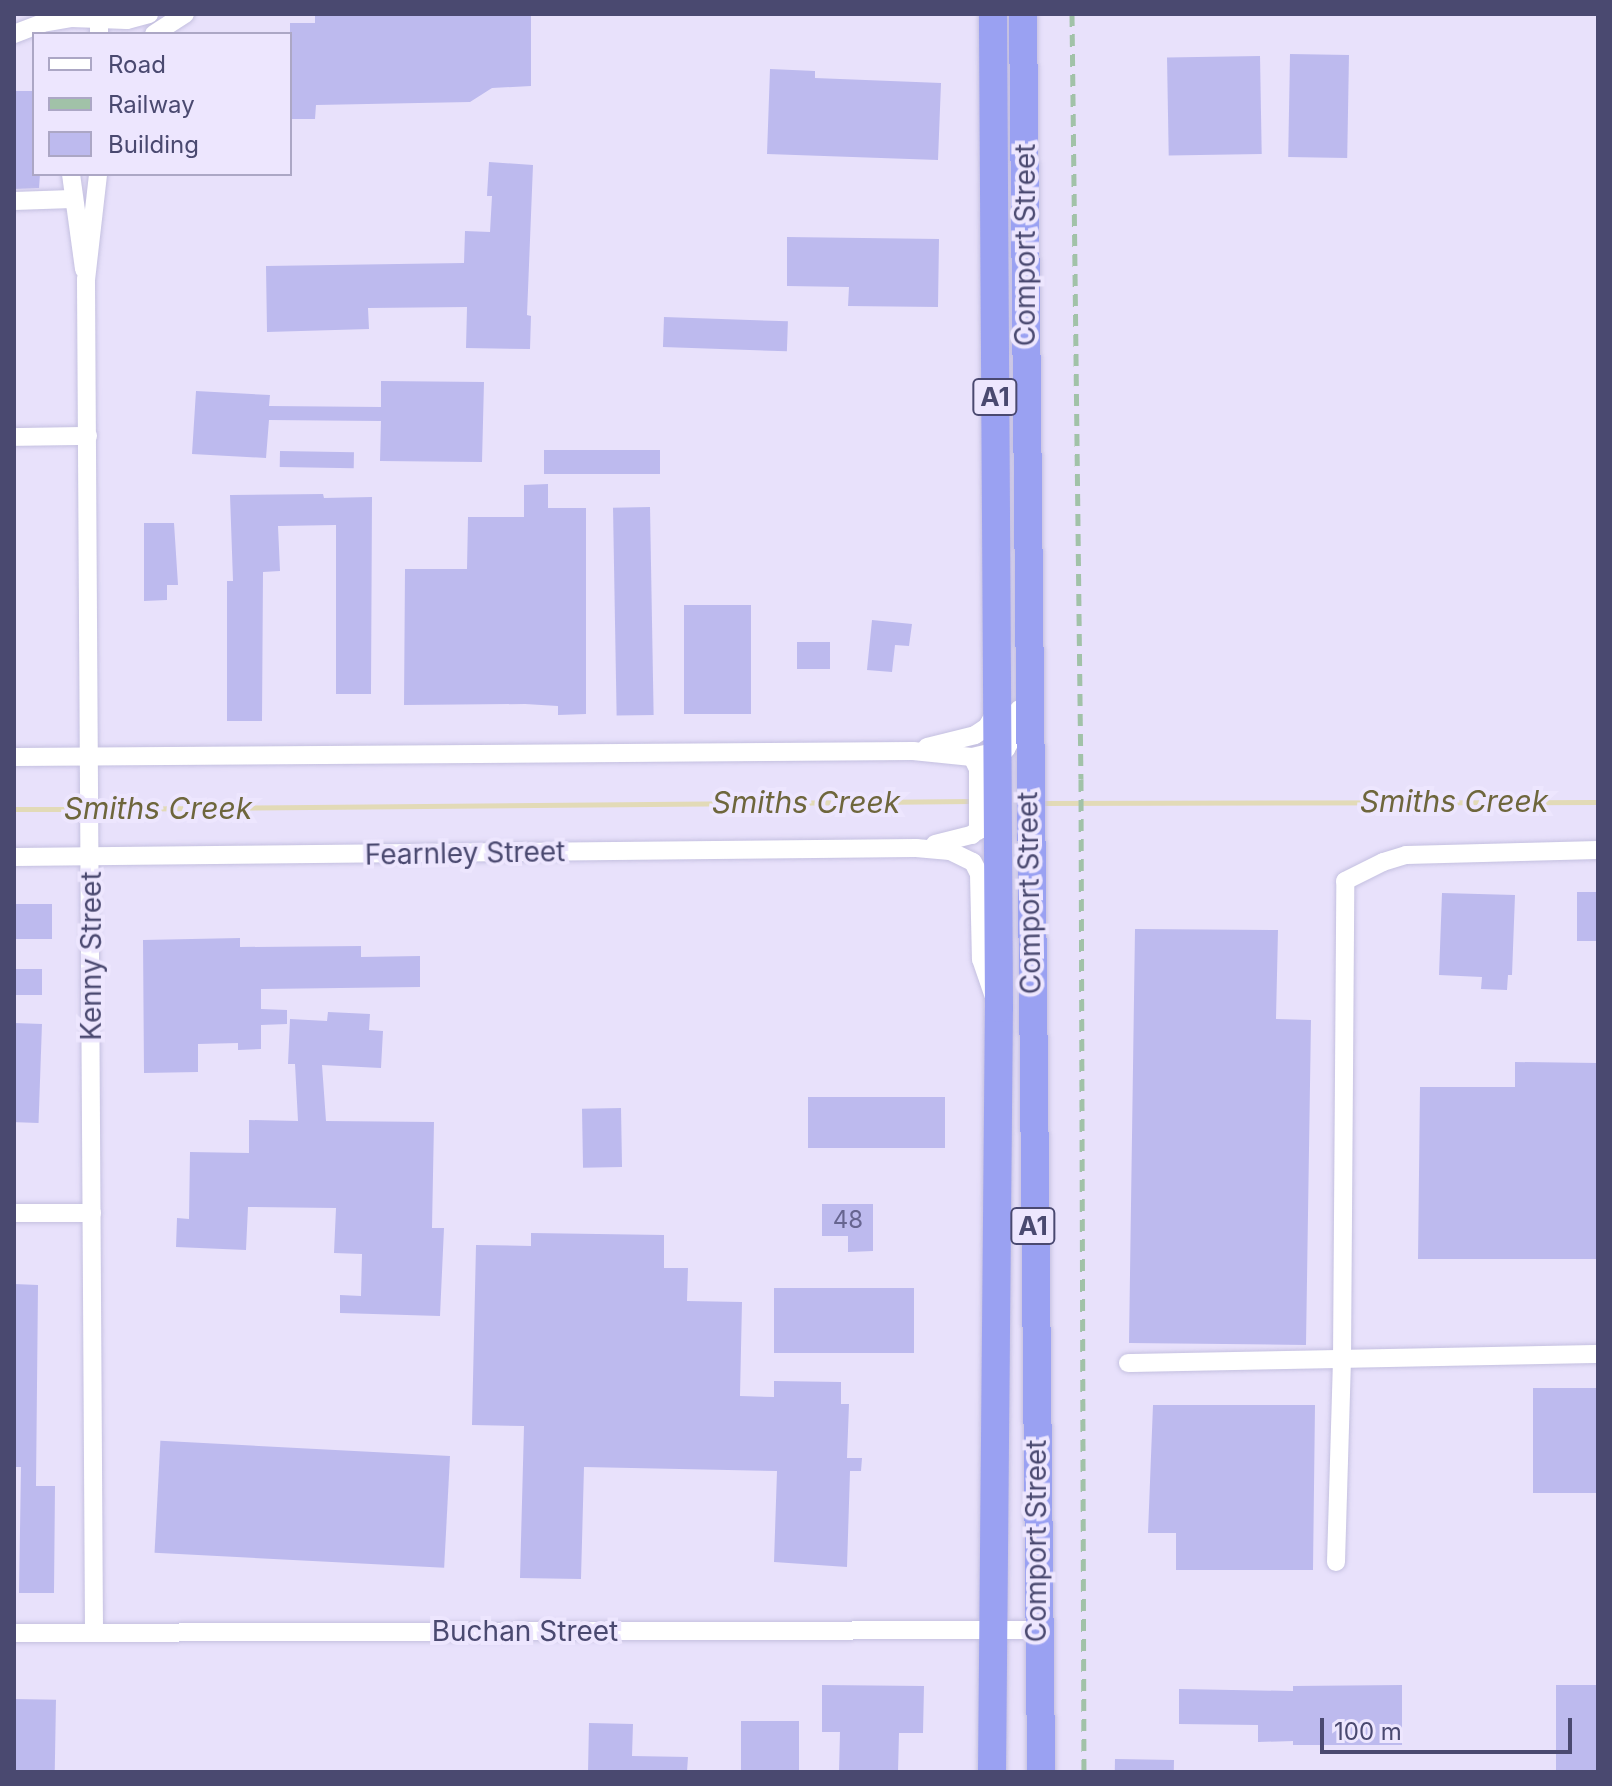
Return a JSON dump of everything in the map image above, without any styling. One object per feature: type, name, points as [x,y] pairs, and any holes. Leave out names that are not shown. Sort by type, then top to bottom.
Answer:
[{"type":"highway","name":"Comport Street","points":[[992,1772],[999,1008],[988,764],[997,708],[993,14]]},
{"type":"highway","name":"Comport Street","points":[[1023,14],[1028,778],[1041,1772]]},
{"type":"street","points":[[14,35],[43,23],[127,20],[149,14]]},
{"type":"street","points":[[157,32],[183,15]]},
{"type":"street","name":"Kenny Street","points":[[71,176],[86,280]]},
{"type":"street","name":"Kenny Street","points":[[94,1631],[86,280],[98,176]]},
{"type":"street","points":[[14,201],[72,199]]},
{"type":"street","points":[[14,437],[88,436]]},
{"type":"street","points":[[14,757],[913,751],[988,764],[1010,744],[1018,723],[1018,607],[1029,567]]},
{"type":"street","points":[[913,751],[975,735],[987,727],[997,708]]},
{"type":"street","name":"Fearnley Street","points":[[916,848],[989,823]]},
{"type":"street","name":"Fearnley Street","points":[[14,857],[916,848],[958,853],[977,868],[982,966],[999,1008]]},
{"type":"street","points":[[1336,1562],[1342,1359],[1345,881],[1383,862],[1406,855],[1598,850]]},
{"type":"street","points":[[14,1213],[92,1213]]},
{"type":"street","points":[[1128,1363],[1598,1354]]},
{"type":"street","name":"Buchan Street","points":[[14,1633],[1037,1630]]},
{"type":"building","points":[[315,14],[531,16],[531,86],[492,88],[470,102],[316,105],[315,119],[292,119],[290,23],[315,23]]},
{"type":"building","points":[[1290,54],[1349,55],[1347,158],[1288,157]]},
{"type":"building","points":[[1260,56],[1262,154],[1169,156],[1167,58]]},
{"type":"building","points":[[770,69],[815,71],[815,78],[941,83],[938,160],[767,154]]},
{"type":"building","points":[[14,91],[32,91],[32,176],[40,176],[39,188],[14,189]]},
{"type":"building","points":[[489,162],[533,165],[527,315],[531,316],[530,349],[466,348],[467,307],[368,308],[369,329],[267,332],[266,266],[464,263],[465,231],[490,232],[492,196],[487,196]]},
{"type":"building","points":[[787,237],[939,239],[938,307],[848,306],[849,287],[787,286]]},
{"type":"building","points":[[664,317],[788,321],[787,351],[663,347]]},
{"type":"building","points":[[381,381],[484,382],[482,462],[380,461],[381,421],[269,420],[266,458],[192,454],[196,391],[270,395],[269,406],[381,407]]},
{"type":"building","points":[[544,450],[660,450],[660,474],[544,474]]},
{"type":"building","points":[[280,451],[354,452],[354,468],[280,467]]},
{"type":"building","points":[[548,484],[548,508],[586,508],[586,714],[558,715],[558,706],[525,704],[404,705],[405,569],[467,569],[468,517],[524,517],[524,485]]},
{"type":"building","points":[[323,494],[324,498],[372,497],[371,694],[336,694],[336,525],[278,526],[280,571],[263,572],[262,721],[227,721],[227,581],[233,581],[230,495]]},
{"type":"building","points":[[650,507],[654,715],[617,716],[613,508]]},
{"type":"building","points":[[144,523],[174,523],[178,585],[167,585],[167,600],[144,601]]},
{"type":"building","points":[[684,605],[751,605],[751,714],[684,714]]},
{"type":"building","points":[[872,620],[912,624],[909,646],[895,645],[892,672],[867,670]]},
{"type":"building","points":[[797,642],[830,642],[830,669],[797,669]]},
{"type":"building","points":[[1577,892],[1598,892],[1598,941],[1577,941]]},
{"type":"building","points":[[1442,893],[1515,895],[1512,975],[1508,975],[1507,990],[1481,989],[1482,977],[1439,975]]},
{"type":"building","points":[[14,904],[52,904],[52,939],[14,939]]},
{"type":"building","points":[[1135,929],[1278,930],[1276,1019],[1311,1020],[1306,1345],[1129,1343]]},
{"type":"building","points":[[240,938],[240,947],[361,946],[361,957],[420,956],[420,987],[261,989],[261,1009],[287,1010],[287,1024],[261,1025],[261,1049],[238,1050],[238,1043],[198,1044],[198,1072],[144,1073],[143,940]]},
{"type":"building","points":[[14,969],[42,969],[42,995],[14,995]]},
{"type":"building","points":[[328,1012],[370,1014],[369,1030],[383,1031],[381,1068],[322,1065],[326,1121],[434,1122],[432,1228],[444,1228],[440,1316],[340,1313],[340,1295],[361,1296],[362,1254],[334,1253],[336,1208],[248,1207],[246,1250],[176,1247],[177,1218],[189,1219],[190,1152],[249,1153],[249,1120],[298,1121],[295,1064],[288,1064],[290,1019],[327,1021]]},
{"type":"building","points":[[14,1023],[42,1024],[39,1123],[14,1122]]},
{"type":"building","points":[[1515,1062],[1598,1063],[1598,1259],[1418,1259],[1420,1087],[1515,1087]]},
{"type":"building","points":[[808,1097],[945,1097],[945,1148],[808,1148]]},
{"type":"building","points":[[621,1108],[622,1167],[583,1168],[582,1109]]},
{"type":"building","points":[[822,1204],[873,1204],[873,1251],[848,1252],[848,1236],[822,1236]]},
{"type":"building","points":[[531,1233],[664,1235],[664,1268],[688,1268],[687,1301],[742,1302],[740,1396],[774,1397],[774,1381],[841,1382],[841,1404],[849,1404],[847,1458],[862,1458],[861,1471],[850,1471],[847,1567],[774,1562],[777,1471],[584,1467],[581,1579],[520,1578],[524,1426],[472,1425],[476,1245],[531,1246]]},
{"type":"building","points":[[14,1284],[38,1285],[36,1486],[55,1486],[54,1593],[19,1593],[21,1467],[14,1467]]},
{"type":"building","points":[[774,1288],[914,1288],[914,1353],[774,1353]]},
{"type":"building","points":[[1533,1388],[1598,1388],[1598,1493],[1533,1493]]},
{"type":"building","points":[[1153,1405],[1315,1405],[1313,1570],[1176,1570],[1176,1533],[1148,1533]]},
{"type":"building","points":[[160,1441],[450,1456],[444,1568],[155,1553]]},
{"type":"building","points":[[822,1685],[924,1686],[923,1733],[899,1733],[898,1772],[839,1772],[840,1732],[822,1732]]},
{"type":"building","points":[[1402,1685],[1402,1745],[1258,1742],[1258,1725],[1179,1724],[1179,1689],[1293,1691],[1293,1686]]},
{"type":"building","points":[[1556,1685],[1598,1685],[1598,1772],[1556,1772]]},
{"type":"building","points":[[14,1699],[56,1700],[55,1772],[14,1772]]},
{"type":"building","points":[[741,1721],[799,1721],[799,1772],[741,1772]]},
{"type":"building","points":[[589,1723],[633,1724],[632,1756],[688,1757],[687,1772],[588,1772]]},
{"type":"building","points":[[1115,1759],[1174,1760],[1174,1772],[1115,1772]]},
{"type":"waterway","name":"Smiths Creek","points":[[95,809],[973,801]]},
{"type":"waterway","name":"Smiths Creek","points":[[1039,803],[1598,802]]},
{"type":"waterway","name":"Smiths Creek","points":[[14,809],[85,809]]},
{"type":"railway","points":[[1072,14],[1081,779],[1084,1772]]}]
